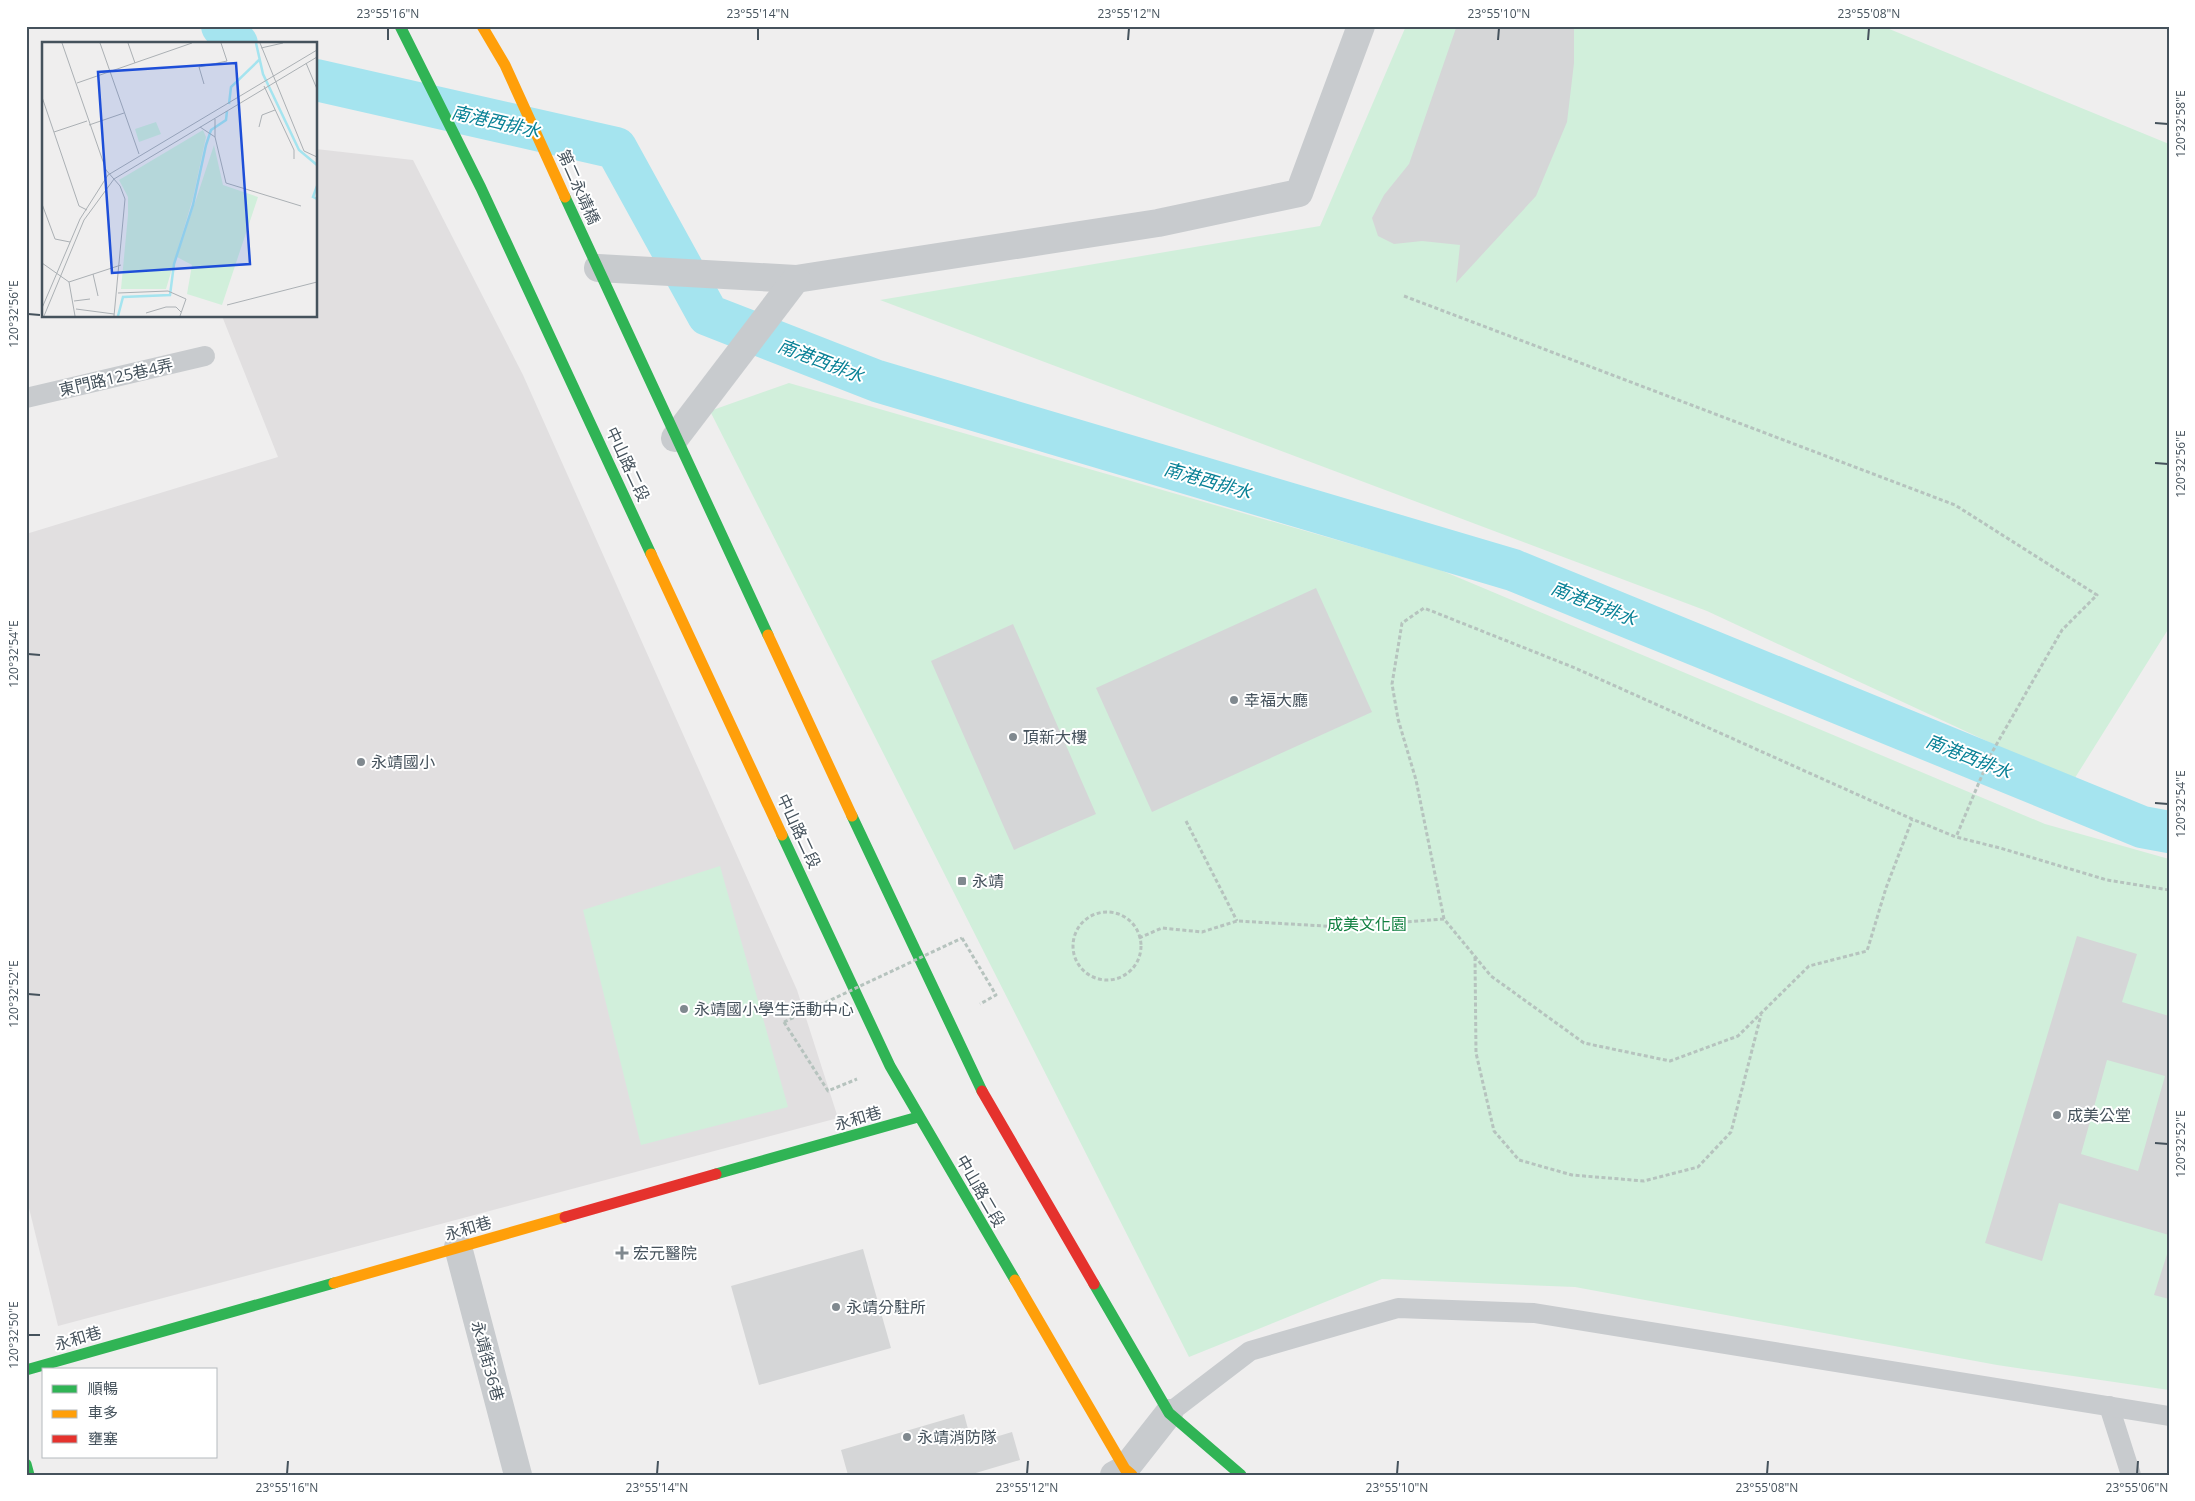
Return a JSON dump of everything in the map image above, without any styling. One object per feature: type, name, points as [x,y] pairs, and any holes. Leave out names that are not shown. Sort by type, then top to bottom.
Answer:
[{"type":"main road","name":"中山路二段","points":[[400,26],[481,188],[882,1048],[918,1117],[1123,1473]]},
{"type":"main road","name":"第二永靖橋","points":[[482,26],[505,65],[598,268]]},
{"type":"main road","points":[[598,268],[675,438],[982,1092],[1170,1413],[1241,1475]]},
{"type":"main road","name":"永和巷","points":[[26,1370],[918,1117]]},
{"type":"main road","points":[[26,1464],[29,1475]]},
{"type":"street","points":[[598,268],[796,279],[1158,223],[1299,193],[1361,26]]},
{"type":"street","points":[[675,438],[796,279]]},
{"type":"street","name":"永靖街36巷","points":[[458,1247],[518,1475]]},
{"type":"street","points":[[1123,1473],[1170,1413]]},
{"type":"lane","name":"東門路125巷4弄","points":[[26,398],[205,356]]},
{"type":"lane","points":[[1170,1413],[1250,1351],[1398,1308],[1534,1313],[2169,1416]]},
{"type":"lane","points":[[2109,1406],[2131,1475]]},
{"type":"path","points":[[1404,296],[1955,505],[2097,595],[2062,630],[1991,754],[1956,837]]},
{"type":"path","points":[[1912,819],[1886,888],[1867,951],[1809,966],[1738,1036],[1670,1061],[1584,1043],[1491,976],[1444,919],[1416,780],[1398,719],[1392,684],[1402,623],[1424,608],[1575,668],[1956,837],[2107,880],[2169,890]]},
{"type":"path","points":[[1186,821],[1236,921]]},
{"type":"path","points":[[1098,913],[1112,913],[1125,917],[1135,927],[1140,938],[1141,949],[1138,960],[1131,970],[1123,977],[1108,980],[1094,978],[1082,970],[1075,958],[1072,944],[1077,930],[1086,920],[1098,913]]},
{"type":"path","points":[[1140,938],[1162,928],[1202,932],[1236,921],[1341,927],[1444,919]]},
{"type":"path","points":[[828,1091],[784,1022],[962,938],[996,995]]},
{"type":"path","points":[[1475,957],[1476,1053],[1494,1130],[1519,1160],[1572,1174],[1644,1182],[1698,1168],[1731,1132],[1761,1014]]},
{"type":"shaded area","name":"永靖國小","points":[[318,149],[413,160],[523,375],[797,990],[838,1118],[58,1326],[26,1196],[26,534],[278,457],[223,318],[318,318]]},
{"type":"green space","points":[[1406,26],[1882,26],[2169,144],[2169,628],[2073,781],[1707,611],[880,300],[1320,226]]},
{"type":"green space","name":"成美文化園","points":[[789,383],[1438,569],[2045,824],[2169,859],[2169,1390],[1997,1365],[1575,1287],[1382,1279],[1189,1357],[710,411]]},
{"type":"green space","name":"永靖國小學生活動中心","points":[[720,866],[788,1107],[641,1145],[583,910]]},
{"type":"building","points":[[1459,26],[1574,26],[1574,63],[1567,122],[1536,196],[1456,283],[1460,245],[1422,241],[1394,244],[1378,236],[1372,218],[1384,195],[1409,164],[1456,28]]},
{"type":"building","name":"幸福大廳","points":[[1316,588],[1372,712],[1152,812],[1096,688]]},
{"type":"building","name":"頂新大樓","points":[[1013,624],[1096,814],[1014,850],[931,661]]},
{"type":"building","name":"成美公堂","points":[[2077,936],[2137,954],[2122,1002],[2169,1016],[2169,1235],[2059,1203],[2042,1261],[1985,1243]],"holes":[[[2107,1060],[2165,1076],[2138,1171],[2081,1154]]]},
{"type":"building","points":[[2169,1248],[2169,1299],[2154,1295]]},
{"type":"building","points":[[863,1249],[891,1348],[759,1385],[731,1286]]},
{"type":"building","points":[[964,1414],[972,1444],[1012,1432],[1020,1460],[969,1475],[848,1475],[841,1450]]},
{"type":"waterway","name":"南港西排水","points":[[222,26],[235,42]]},
{"type":"waterway","name":"南港西排水","points":[[318,80],[616,148],[708,315],[877,381],[1513,570],[2142,827],[2169,832]]},
{"type":"traffic: fast","points":[[400,26],[481,188],[651,554]]},
{"type":"traffic: fast","points":[[565,197],[768,635]]},
{"type":"traffic: fast","points":[[852,816],[982,1091]]},
{"type":"traffic: fast","points":[[782,835],[890,1066],[1015,1280]]},
{"type":"traffic: fast","points":[[716,1174],[918,1117]]},
{"type":"traffic: fast","points":[[26,1370],[334,1283]]},
{"type":"traffic: fast","points":[[1094,1284],[1169,1413],[1241,1475]]},
{"type":"traffic: fast","points":[[26,1464],[29,1475]]},
{"type":"traffic: slow","points":[[482,26],[505,65],[565,197]]},
{"type":"traffic: slow","points":[[651,554],[782,835]]},
{"type":"traffic: slow","points":[[768,635],[852,816]]},
{"type":"traffic: slow","points":[[334,1283],[565,1217]]},
{"type":"traffic: slow","points":[[1015,1280],[1125,1469],[1132,1475]]},
{"type":"traffic: jam","points":[[982,1091],[1094,1284]]},
{"type":"traffic: jam","points":[[565,1217],[716,1174]]},
{"type":"place","name":"幸福大廳","points":[[1234,700]]},
{"type":"place","name":"頂新大樓","points":[[1013,737]]},
{"type":"place","name":"永靖國小","points":[[361,762]]},
{"type":"place","name":"永靖","points":[[962,881]]},
{"type":"place","name":"永靖國小學生活動中心","points":[[684,1009]]},
{"type":"place","name":"成美公堂","points":[[2057,1115]]},
{"type":"place","name":"宏元醫院","points":[[622,1253]]},
{"type":"place","name":"永靖分駐所","points":[[836,1307]]},
{"type":"place","name":"永靖消防隊","points":[[907,1437]]}]
